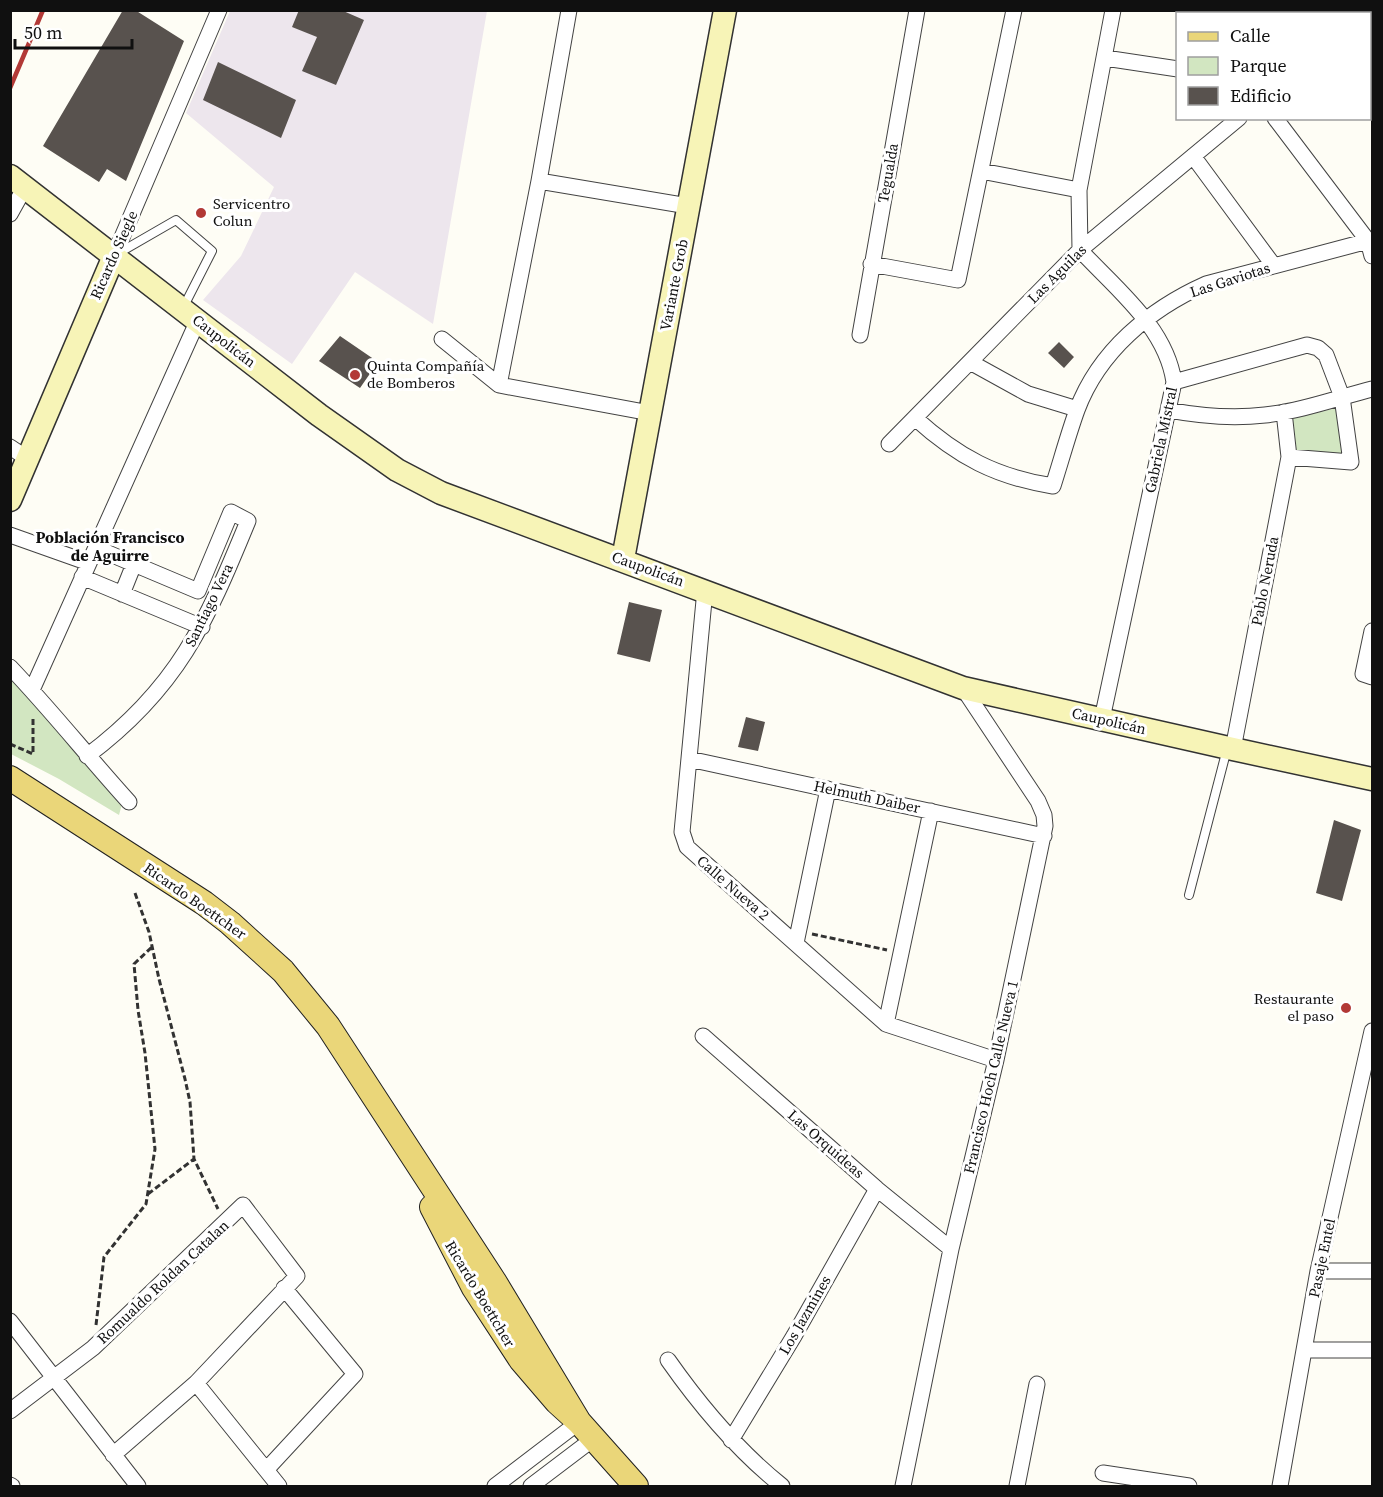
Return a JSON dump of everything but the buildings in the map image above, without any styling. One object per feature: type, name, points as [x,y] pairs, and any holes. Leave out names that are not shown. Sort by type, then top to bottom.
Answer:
[{"type":"main road","name":"Ricardo Boettcher","points":[[10,778],[204,903],[257,946],[299,989],[328,1026],[408,1149],[423,1190],[452,1249],[506,1339],[537,1380],[636,1486]]},
{"type":"street","name":"Ricardo Siegle","points":[[10,500],[19,453],[114,256],[219,10]]},
{"type":"street","points":[[499,385],[539,181],[569,10]]},
{"type":"street","name":"Variante Grob","points":[[623,559],[725,10]]},
{"type":"street","name":"Tegualda","points":[[860,335],[917,10]]},
{"type":"street","points":[[871,264],[958,280],[1014,10]]},
{"type":"street","points":[[1080,250],[1079,190],[1113,10]]},
{"type":"street","points":[[1105,58],[1176,69]]},
{"type":"street","name":"Las Aguilas","points":[[889,444],[1080,250],[1237,120]]},
{"type":"street","points":[[1276,120],[1370,248]]},
{"type":"street","points":[[1193,156],[1274,266]]},
{"type":"street","points":[[981,171],[1079,190]]},
{"type":"street","name":"Caupolicán","points":[[18,181],[319,415],[397,470],[462,501],[623,559],[963,688],[1372,779]]},
{"type":"street","points":[[10,214],[18,181]]},
{"type":"street","points":[[539,181],[688,206]]},
{"type":"street","name":"Las Gaviotas","points":[[915,418],[937,438],[976,463],[1013,478],[1053,486],[1077,409],[1087,388],[1106,360],[1128,334],[1145,319],[1164,305],[1206,284],[1274,266],[1370,248]]},
{"type":"street","name":"Gabriela Mistral","points":[[1080,250],[1154,329],[1166,351],[1174,382],[1102,719]]},
{"type":"street","points":[[32,690],[96,548],[190,315]]},
{"type":"street","points":[[442,339],[499,385],[650,413]]},
{"type":"street","points":[[1174,382],[1307,345],[1318,348],[1326,355],[1342,397],[1351,462],[1289,457]]},
{"type":"street","points":[[970,362],[1028,394],[1077,409]]},
{"type":"street","points":[[1168,410],[1228,417],[1284,412],[1372,389]]},
{"type":"street","name":"Pablo Neruda","points":[[1230,749],[1289,457],[1284,412]]},
{"type":"street","name":"Santiago Vera","points":[[87,756],[147,704],[178,666],[216,597],[248,521],[231,512],[198,591],[134,564]]},
{"type":"street","points":[[10,536],[86,570],[122,594],[201,627]]},
{"type":"street","points":[[96,548],[134,564],[122,594]]},
{"type":"street","name":"Calle Nueva 2","points":[[705,590],[682,832],[687,847],[797,937],[886,1024],[996,1060]]},
{"type":"street","points":[[1372,631],[1364,674],[1372,677]]},
{"type":"street","points":[[10,667],[129,802]]},
{"type":"street","name":"Francisco Hoch Calle Nueva 1","points":[[903,1486],[951,1249],[996,1060],[1044,836],[1044,815],[1038,801],[963,688]]},
{"type":"street","name":"Helmuth Daiber","points":[[689,759],[1044,836]]},
{"type":"street","points":[[797,937],[828,789]]},
{"type":"street","points":[[886,1024],[932,811]]},
{"type":"street","name":"Pasaje Entel","points":[[1280,1486],[1318,1271],[1372,1030]]},
{"type":"street","name":"Las Orquideas","points":[[704,1036],[877,1190],[951,1249]]},
{"type":"street","name":"Los Jazmines","points":[[731,1440],[794,1336],[877,1190]]},
{"type":"street","name":"Romualdo Roldan Catalan","points":[[10,1411],[93,1348],[243,1205],[297,1276],[284,1288]]},
{"type":"street","points":[[1318,1271],[1372,1271]]},
{"type":"street","points":[[113,1455],[196,1383],[284,1288],[355,1374],[266,1470]]},
{"type":"street","points":[[10,1321],[138,1486]]},
{"type":"street","points":[[1304,1350],[1372,1350]]},
{"type":"street","points":[[669,1360],[688,1388],[731,1440],[782,1486]]},
{"type":"street","points":[[196,1383],[279,1486]]},
{"type":"street","points":[[1017,1486],[1037,1384]]},
{"type":"street","points":[[495,1486],[586,1431]]},
{"type":"street","points":[[531,1486],[586,1431]]},
{"type":"street","points":[[1103,1473],[1189,1486]]},
{"type":"lane","points":[[114,256],[176,220],[213,251],[190,315]]},
{"type":"lane","points":[[1189,895],[1230,749]]},
{"type":"path","points":[[10,744],[33,754],[34,733]]},
{"type":"path","points":[[135,893],[149,932],[190,1102],[194,1159],[226,1223]]},
{"type":"path","points":[[797,937],[902,953]]},
{"type":"path","points":[[93,1348],[104,1257],[146,1204],[155,1149],[134,964],[152,947]]},
{"type":"path","points":[[147,1196],[194,1159]]},
{"type":"shaded area","points":[[230,11],[487,11],[433,324],[355,272],[292,364],[203,300],[241,256],[274,187],[186,113]]},
{"type":"green space","points":[[1341,407],[1346,458],[1293,452],[1290,419]]},
{"type":"green space","points":[[10,676],[122,804],[119,815],[59,779],[11,754]]},
{"type":"railway","points":[[10,88],[43,10]]},
{"type":"place","name":"Servicentro Colun","points":[[201,213]]},
{"type":"place","name":"Quinta Compañía de Bomberos","points":[[355,375]]},
{"type":"place","name":"Restaurante el paso","points":[[1346,1008]]},
{"type":"district","name":"Población Francisco de Aguirre","points":[[110,546]]}]
